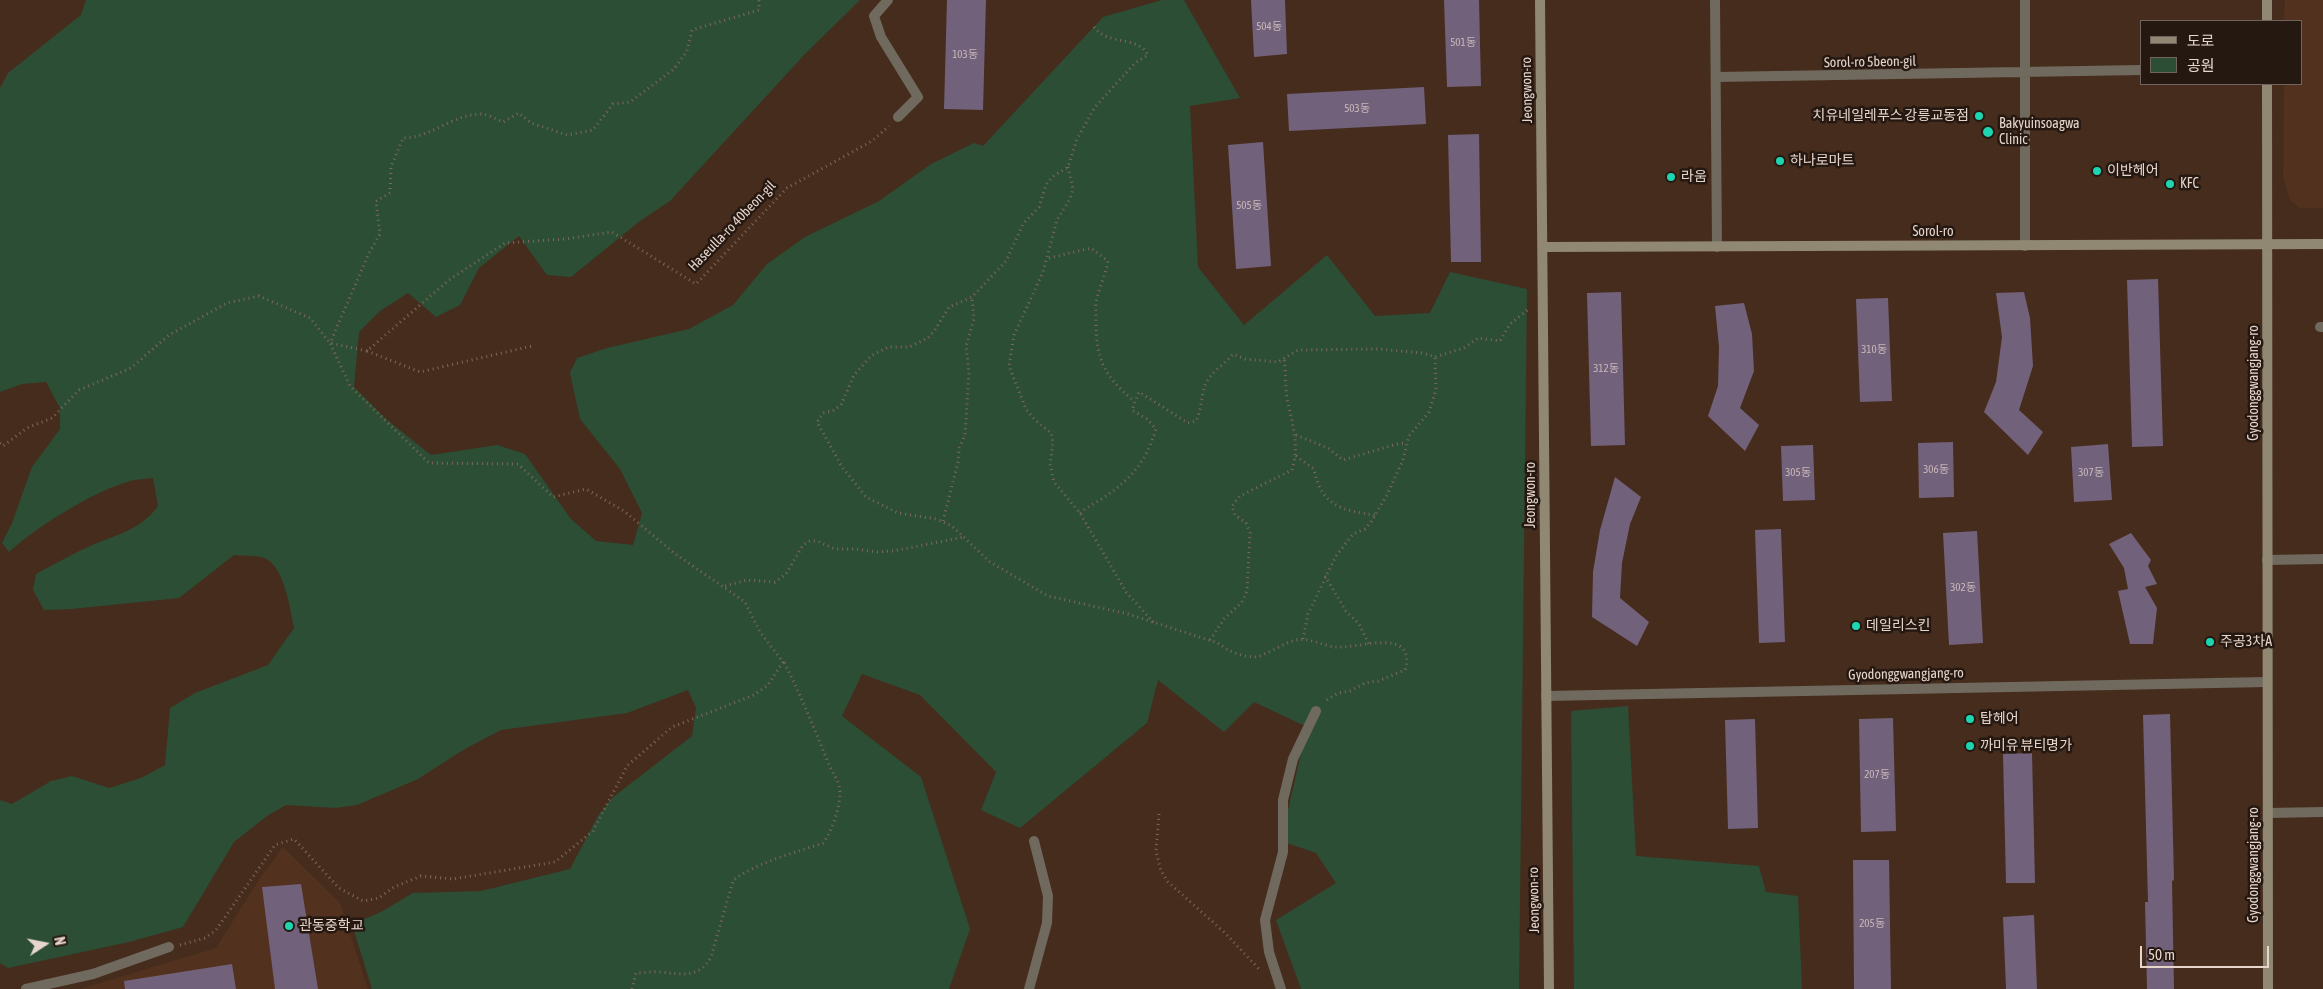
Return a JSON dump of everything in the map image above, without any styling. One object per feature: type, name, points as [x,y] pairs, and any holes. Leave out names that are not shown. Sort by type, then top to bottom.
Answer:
[{"type":"street","points":[[888,0],[874,16],[880,37],[918,97],[898,117]]},
{"type":"street","name":"Jeongwon-ro","points":[[1540,0],[1549,989]]},
{"type":"street","points":[[1715,0],[1716,246]]},
{"type":"street","points":[[2025,0],[2025,246]]},
{"type":"street","points":[[2267,0],[2267,20]]},
{"type":"street","name":"Sorol-ro 5beon-gil","points":[[1716,77],[2140,70]]},
{"type":"street","name":"Gyodonggwangjang-ro","points":[[2267,85],[2268,989]]},
{"type":"street","name":"Sorol-ro","points":[[1543,247],[2323,244]]},
{"type":"street","points":[[2267,560],[2323,559]]},
{"type":"street","name":"Gyodonggwangjang-ro","points":[[1546,696],[2268,682]]},
{"type":"street","points":[[1281,989],[1269,952],[1265,920],[1283,852],[1283,800],[1291,767],[1302,737],[1316,711]]},
{"type":"street","points":[[2268,813],[2323,812]]},
{"type":"street","points":[[1029,989],[1047,923],[1048,896],[1034,840]]},
{"type":"street","points":[[26,989],[93,974],[169,947]]},
{"type":"path","points":[[330,343],[368,254],[380,234],[376,201],[390,193],[390,167],[403,138],[418,138],[454,120],[482,114],[503,122],[520,113],[531,123],[566,134],[593,130],[613,104],[630,102],[674,69],[687,51],[692,30],[759,10],[759,0]]},
{"type":"path","points":[[1094,27],[1106,38],[1137,44],[1148,55],[1135,63],[1101,98],[1077,139],[1068,167],[1073,189],[1070,199],[1057,220],[1048,258],[1014,336],[1010,366],[1026,409],[1035,420],[1051,433],[1054,442],[1050,464],[1054,482],[1080,513],[1126,592],[1156,624]]},
{"type":"path","name":"Haseulla-ro 40beon-gil","points":[[367,351],[449,280],[506,243],[565,239],[612,232],[696,284],[788,188],[872,141],[898,117]]},
{"type":"path","points":[[1068,167],[1052,177],[1046,185],[1039,207],[1023,224],[1006,261],[972,297],[949,307],[935,330],[917,344],[909,347],[888,348],[871,356],[854,375],[840,405],[833,411],[823,413],[817,422],[842,467],[866,497],[898,513],[943,521],[965,537],[990,562],[1048,596],[1120,612],[1210,640],[1229,652],[1255,658],[1294,640],[1303,639],[1319,645],[1336,647],[1394,643],[1401,646],[1406,654],[1405,670],[1378,681],[1365,683],[1350,692],[1338,693],[1316,711]]},
{"type":"path","points":[[1048,258],[1091,248],[1108,261],[1107,273],[1095,307],[1096,342],[1104,369],[1120,390],[1134,401]]},
{"type":"path","points":[[0,443],[3,446],[27,428],[52,418],[79,390],[131,368],[169,335],[227,303],[259,296],[310,318],[330,343],[350,386],[429,462],[518,464],[553,497],[586,489],[624,510],[674,553],[725,586],[745,602],[760,632],[784,662],[811,719],[830,767],[838,780],[840,792],[838,808],[827,837],[822,843],[770,862],[740,875],[733,881],[711,957],[706,965],[699,971],[686,975],[658,971],[636,974],[632,989]]},
{"type":"path","points":[[943,521],[958,462],[959,448],[965,435],[969,373],[966,346],[974,319],[972,297]]},
{"type":"path","points":[[1080,513],[1105,497],[1128,478],[1138,468],[1149,451],[1156,429],[1147,419],[1132,410],[1139,392],[1188,423],[1196,420],[1206,383],[1212,374],[1222,368],[1233,354],[1256,360],[1278,362],[1284,360],[1291,353],[1307,349],[1378,349],[1423,353],[1435,357],[1464,348],[1478,338],[1500,341],[1510,324],[1523,312],[1543,302]]},
{"type":"path","points":[[330,343],[367,351],[420,372],[532,346]]},
{"type":"path","points":[[1303,639],[1308,614],[1336,556],[1353,534],[1365,529],[1376,515],[1403,460],[1406,443],[1413,430],[1429,412],[1434,402],[1435,357]]},
{"type":"path","points":[[1210,640],[1224,619],[1242,602],[1247,591],[1250,533],[1246,523],[1235,516],[1232,506],[1240,496],[1292,470],[1296,456],[1296,435],[1287,398],[1284,360]]},
{"type":"path","points":[[1296,435],[1328,448],[1342,460],[1396,444],[1406,443]]},
{"type":"path","points":[[1296,456],[1314,469],[1316,482],[1328,501],[1336,506],[1376,515]]},
{"type":"path","points":[[725,586],[747,580],[775,582],[786,574],[803,545],[810,541],[817,541],[835,549],[856,549],[876,552],[893,551],[965,537]]},
{"type":"path","points":[[1325,576],[1346,611],[1359,624],[1369,644]]},
{"type":"path","points":[[169,947],[205,938],[216,930],[275,845],[285,840],[294,839],[339,888],[363,901],[379,898],[394,887],[421,876],[453,879],[555,862],[593,831],[627,766],[672,727],[754,695],[768,685],[784,662]]},
{"type":"path","points":[[1159,814],[1156,851],[1160,871],[1168,882],[1224,932],[1265,976]]},
{"type":"shaded area","points":[[2285,0],[2323,0],[2323,208],[2300,208],[2290,200],[2283,176],[2284,85],[2303,85],[2303,20],[2284,20]]},
{"type":"shaded area","name":"관동중학교","points":[[283,847],[340,903],[368,989],[80,989],[216,948],[260,878]]},
{"type":"green space","points":[[86,0],[860,0],[805,54],[670,201],[640,221],[571,277],[547,275],[519,236],[479,268],[460,305],[436,317],[408,293],[380,311],[359,332],[354,387],[386,419],[431,455],[497,445],[525,454],[571,519],[596,541],[633,545],[642,513],[620,469],[580,419],[570,373],[577,358],[607,348],[689,329],[733,305],[767,264],[805,237],[879,201],[931,164],[974,143],[983,146],[1103,17],[1162,0],[1184,0],[1240,98],[1190,106],[1198,267],[1244,325],[1327,255],[1375,316],[1430,313],[1450,272],[1527,289],[1519,989],[1301,989],[1276,920],[1336,883],[1316,853],[1281,841],[1307,727],[1254,702],[1224,732],[1158,680],[1147,723],[1020,828],[981,810],[996,772],[920,695],[862,674],[842,716],[921,777],[970,929],[949,989],[372,989],[352,924],[379,913],[413,893],[481,891],[570,869],[598,816],[612,798],[692,736],[696,708],[688,690],[627,713],[501,730],[463,750],[418,779],[357,805],[336,808],[286,805],[267,816],[234,842],[183,927],[129,942],[8,968],[0,963],[0,800],[12,804],[51,781],[72,776],[109,788],[141,778],[165,765],[170,708],[195,693],[268,665],[294,628],[285,587],[275,567],[269,560],[254,556],[234,555],[179,598],[44,610],[33,590],[36,574],[81,550],[135,527],[143,521],[158,506],[153,478],[130,481],[83,501],[34,532],[9,552],[2,543],[12,523],[32,467],[60,429],[60,408],[46,382],[22,384],[0,392],[0,88],[8,73],[81,15]]},
{"type":"green space","points":[[1628,706],[1636,856],[1759,866],[1766,892],[1798,896],[1802,989],[1574,989],[1571,711]]},
{"type":"building","points":[[947,0],[986,0],[983,110],[944,109]]},
{"type":"building","points":[[1251,0],[1285,0],[1287,54],[1254,57]]},
{"type":"building","points":[[1444,0],[1479,0],[1481,86],[1447,87]]},
{"type":"building","points":[[1424,87],[1426,124],[1289,131],[1287,94]]},
{"type":"building","points":[[1479,134],[1481,262],[1451,262],[1448,135]]},
{"type":"building","points":[[1263,142],[1271,266],[1236,269],[1228,145]]},
{"type":"building","points":[[2158,279],[2163,446],[2132,447],[2127,280]]},
{"type":"building","points":[[1621,292],[1625,445],[1591,446],[1587,293]]},
{"type":"building","points":[[2024,292],[2030,318],[2033,366],[2019,410],[2043,432],[2028,455],[1984,412],[1996,382],[2002,337],[1996,293]]},
{"type":"building","points":[[1888,298],[1892,401],[1860,402],[1856,299]]},
{"type":"building","points":[[1744,303],[1752,334],[1754,371],[1740,408],[1759,425],[1745,451],[1708,416],[1718,386],[1719,347],[1715,306]]},
{"type":"building","points":[[1953,442],[1954,497],[1919,498],[1918,443]]},
{"type":"building","points":[[2108,444],[2112,500],[2074,502],[2071,447]]},
{"type":"building","points":[[1813,445],[1815,500],[1783,501],[1781,446]]},
{"type":"building","points":[[1615,477],[1641,497],[1630,524],[1622,563],[1620,598],[1649,622],[1637,646],[1592,617],[1593,572],[1600,530]]},
{"type":"building","points":[[1781,529],[1785,642],[1759,643],[1755,530]]},
{"type":"building","points":[[1977,531],[1983,643],[1949,645],[1943,533]]},
{"type":"building","points":[[2131,533],[2151,560],[2148,566],[2157,584],[2145,587],[2157,608],[2153,644],[2130,644],[2118,591],[2128,589],[2124,568],[2109,544]]},
{"type":"building","points":[[2170,714],[2174,880],[2172,881],[2174,989],[2147,989],[2145,902],[2148,902],[2143,715]]},
{"type":"building","points":[[1893,718],[1896,831],[1861,832],[1859,719]]},
{"type":"building","points":[[1755,719],[1758,828],[1728,829],[1725,720]]},
{"type":"building","points":[[2032,753],[2035,883],[2006,883],[2003,754]]},
{"type":"building","points":[[1853,860],[1889,860],[1891,989],[1854,989]]},
{"type":"building","points":[[301,884],[318,989],[275,989],[262,887]]},
{"type":"building","points":[[2034,915],[2037,989],[2006,989],[2003,917]]},
{"type":"building","points":[[232,964],[236,989],[125,989],[124,981]]},
{"type":"place","name":"치유네일레푸스 강릉교동점","points":[[1979,116]]},
{"type":"place","name":"Bakyuinsoagwa Clinic","points":[[1988,132]]},
{"type":"place","name":"하나로마트","points":[[1780,161]]},
{"type":"place","name":"이반헤어","points":[[2097,171]]},
{"type":"place","name":"라움","points":[[1671,177]]},
{"type":"place","name":"KFC","points":[[2170,184]]},
{"type":"place","name":"데일리스킨","points":[[1856,626]]},
{"type":"place","name":"주공3차A","points":[[2210,642]]},
{"type":"place","name":"탑헤어","points":[[1970,719]]},
{"type":"place","name":"까미유 뷰티명가","points":[[1970,746]]},
{"type":"place","name":"관동중학교","points":[[289,926]]}]
